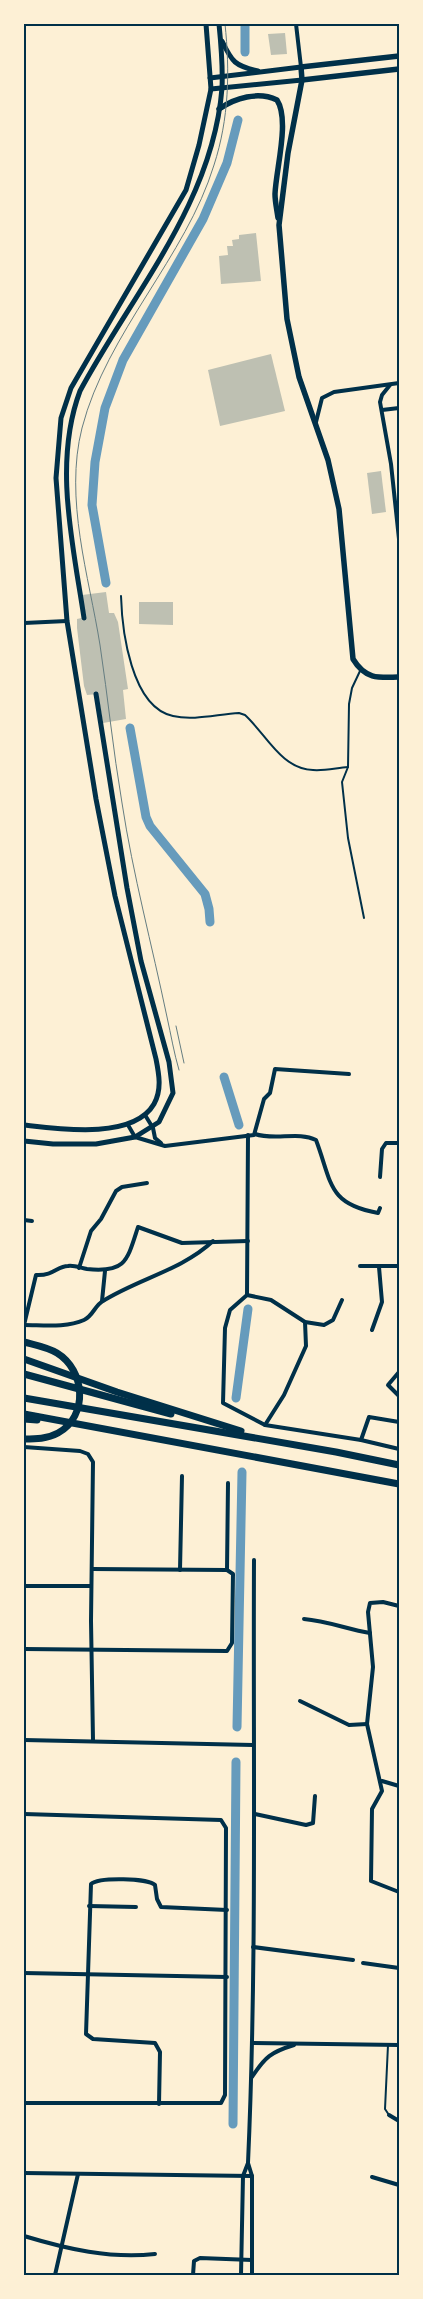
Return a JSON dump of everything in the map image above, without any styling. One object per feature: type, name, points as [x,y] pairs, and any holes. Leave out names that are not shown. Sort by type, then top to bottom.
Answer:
[{"type":"highway","points":[[24,1342],[56,1352],[74,1369],[81,1387],[78,1407],[67,1426],[58,1433],[39,1440],[24,1439]]},
{"type":"highway","points":[[24,1359],[116,1392],[268,1440]]},
{"type":"highway","points":[[24,1374],[268,1440]]},
{"type":"highway","points":[[24,1396],[399,1465]]},
{"type":"highway","points":[[24,1414],[399,1484]]},
{"type":"highway","points":[[24,1419],[87,1425]]},
{"type":"main road","points":[[24,1125],[75,1129],[128,1125],[145,1115],[157,1094],[158,1073],[113,886],[96,799],[67,621],[56,478],[58,443],[63,411],[71,388],[186,190],[199,145],[211,89],[206,24]]},
{"type":"main road","points":[[84,618],[73,547],[67,478],[67,445],[75,403],[92,369],[183,216],[207,157],[219,109],[222,88],[219,24]]},
{"type":"main road","points":[[220,38],[234,63],[245,68],[263,72]]},
{"type":"main road","points":[[210,78],[399,56]]},
{"type":"main road","points":[[279,225],[288,153],[302,80],[301,68]]},
{"type":"main road","points":[[211,89],[399,69]]},
{"type":"main road","points":[[219,109],[235,100],[262,96],[277,100],[280,104],[283,119],[275,197],[290,343],[314,426],[328,460],[339,509],[353,659],[360,670],[372,676],[399,677]]},
{"type":"main road","points":[[24,1141],[53,1144],[96,1144],[135,1137],[153,1128],[159,1122],[173,1093],[172,1079],[141,961],[96,694]]},
{"type":"street","points":[[296,24],[301,68]]},
{"type":"street","points":[[314,426],[322,398],[334,392],[399,384]]},
{"type":"street","points":[[390,385],[382,395],[382,410],[399,540]]},
{"type":"street","points":[[382,410],[399,408]]},
{"type":"street","points":[[24,623],[67,621]]},
{"type":"street","points":[[255,1134],[263,1103],[270,1093],[274,1080],[275,1069],[349,1074]]},
{"type":"street","points":[[145,1115],[153,1128],[155,1138],[165,1146]]},
{"type":"street","points":[[128,1125],[135,1137],[165,1146],[255,1134],[267,1137],[310,1137],[316,1140],[336,1195],[360,1210],[378,1213],[380,1208]]},
{"type":"street","points":[[248,1135],[248,1295]]},
{"type":"street","points":[[380,1177],[382,1149],[386,1143],[399,1144]]},
{"type":"street","points":[[79,1268],[92,1231],[101,1219],[116,1191],[122,1187],[147,1183]]},
{"type":"street","points":[[24,1220],[32,1221]]},
{"type":"street","points":[[213,1241],[201,1252],[184,1262],[102,1301],[84,1320],[55,1325],[24,1325],[36,1275],[48,1276],[67,1266],[106,1271],[117,1269],[124,1264],[138,1227],[182,1243],[213,1241],[248,1241]]},
{"type":"street","points":[[360,1266],[399,1266]]},
{"type":"street","points":[[372,1330],[382,1302],[379,1267]]},
{"type":"street","points":[[102,1301],[106,1271]]},
{"type":"street","points":[[248,1295],[271,1300],[305,1322],[324,1326],[333,1320],[342,1300]]},
{"type":"street","points":[[248,1295],[230,1310],[225,1328],[223,1403],[265,1425],[361,1440],[399,1449]]},
{"type":"street","points":[[265,1425],[284,1395],[306,1346],[305,1322]]},
{"type":"street","points":[[399,1372],[388,1385],[399,1396]]},
{"type":"street","points":[[361,1440],[369,1417],[399,1422]]},
{"type":"street","points":[[24,1447],[80,1451],[88,1454],[93,1462],[91,1586],[93,1740]]},
{"type":"street","points":[[180,1570],[182,1476]]},
{"type":"street","points":[[227,1570],[228,1483]]},
{"type":"street","points":[[241,2275],[243,2176],[248,2163],[252,2078],[255,1814],[253,1745],[254,1560]]},
{"type":"street","points":[[24,1649],[228,1651],[232,1643],[233,1574],[227,1570],[92,1569]]},
{"type":"street","points":[[24,1586],[91,1586]]},
{"type":"street","points":[[399,1606],[383,1602],[370,1603],[373,1683],[367,1724],[382,1781],[381,1795],[372,1809],[371,1881],[399,1892]]},
{"type":"street","points":[[304,1619],[327,1621],[348,1630],[370,1633]]},
{"type":"street","points":[[300,1701],[349,1725],[367,1724]]},
{"type":"street","points":[[24,1740],[93,1740],[253,1745]]},
{"type":"street","points":[[382,1781],[399,1786]]},
{"type":"street","points":[[255,1814],[306,1826],[313,1823],[315,1796]]},
{"type":"street","points":[[24,1814],[221,1820],[226,1828],[227,1910],[224,2100],[216,2105],[24,2103]]},
{"type":"street","points":[[159,2104],[160,2052],[155,2044],[93,2039],[86,2034],[86,1974],[90,1888],[95,1880],[152,1882],[155,1885],[158,1904],[166,1908],[227,1910]]},
{"type":"street","points":[[89,1906],[136,1907]]},
{"type":"street","points":[[253,1947],[354,1960]]},
{"type":"street","points":[[363,1963],[399,1968]]},
{"type":"street","points":[[24,1973],[227,1977]]},
{"type":"street","points":[[252,2043],[399,2045]]},
{"type":"street","points":[[252,2078],[264,2060],[273,2052],[299,2044]]},
{"type":"street","points":[[389,2116],[399,2121]]},
{"type":"street","points":[[248,2163],[252,2176],[252,2275]]},
{"type":"street","points":[[24,2173],[252,2176]]},
{"type":"street","points":[[55,2275],[78,2174]]},
{"type":"street","points":[[372,2178],[399,2185]]},
{"type":"street","points":[[24,2236],[62,2248],[107,2255],[156,2254]]},
{"type":"street","points":[[193,2275],[194,2261],[200,2258],[252,2260]]},
{"type":"lane","points":[[120,596],[122,630],[131,666],[142,688],[159,709],[171,716],[182,718],[239,713],[245,715],[285,760],[300,768],[313,770],[348,767]]},
{"type":"lane","points":[[360,670],[352,688],[349,704],[348,767],[342,782],[348,838],[364,918]]},
{"type":"lane","points":[[388,2045],[384,2109],[389,2116]]},
{"type":"building","points":[[285,33],[287,54],[271,55],[268,34]]},
{"type":"building","points":[[256,233],[261,281],[221,284],[219,256],[228,255],[227,246],[233,246],[232,240],[239,239],[239,235]]},
{"type":"building","points":[[271,354],[285,411],[220,426],[208,370]]},
{"type":"building","points":[[381,471],[386,512],[372,514],[367,473]]},
{"type":"building","points":[[106,592],[109,613],[114,613],[118,622],[128,689],[123,690],[126,719],[103,723],[98,694],[87,695],[84,686],[77,619],[86,617],[82,595]]},
{"type":"building","points":[[139,602],[173,602],[173,625],[139,624]]},
{"type":"waterway","points":[[245,24],[245,52]]},
{"type":"waterway","points":[[106,583],[92,505],[95,462],[105,408],[123,360],[203,219],[227,163],[238,120]]},
{"type":"waterway","points":[[130,728],[146,817],[150,826],[205,894],[210,922]]},
{"type":"waterway","points":[[224,1077],[239,1125]]},
{"type":"waterway","points":[[236,1398],[248,1309]]},
{"type":"waterway","points":[[237,1727],[242,1472]]},
{"type":"waterway","points":[[233,2124],[236,1762]]},
{"type":"tram line","points":[[179,1070],[126,830],[100,645],[80,537],[77,510],[77,455],[82,428],[94,393],[109,359],[185,231],[201,199],[214,165],[223,130],[227,95],[228,59],[225,24]]},
{"type":"tram line","points":[[176,1026],[184,1063]]}]
